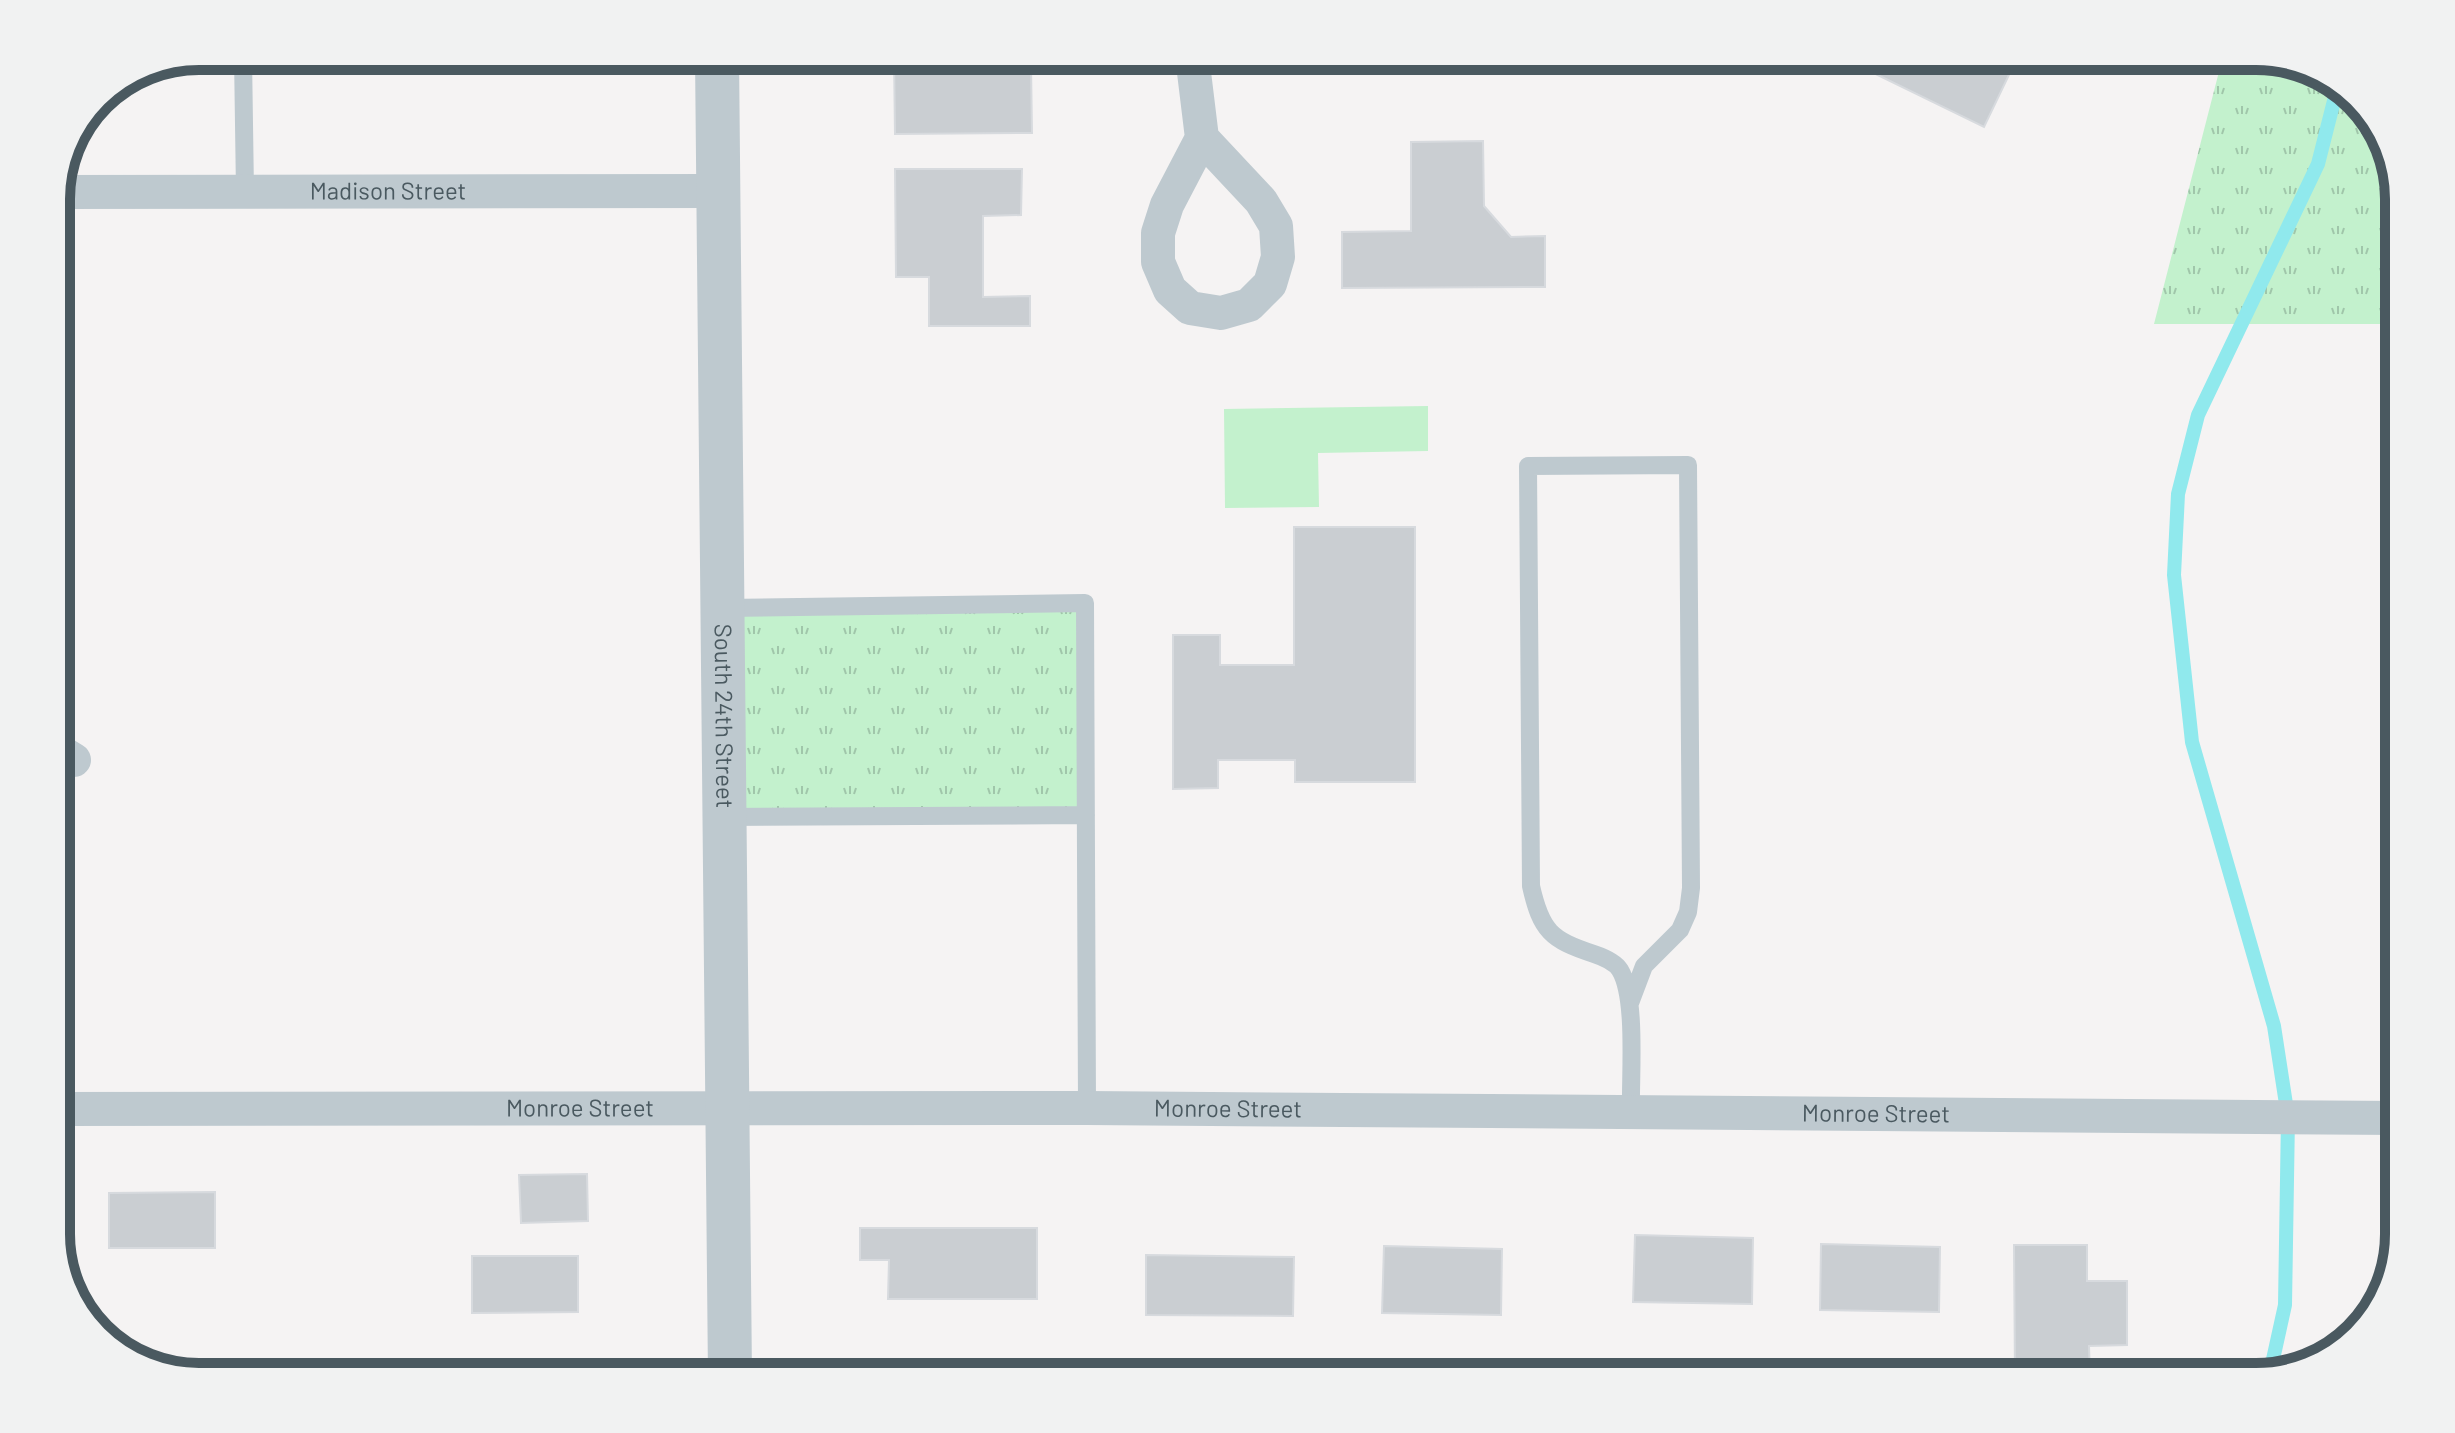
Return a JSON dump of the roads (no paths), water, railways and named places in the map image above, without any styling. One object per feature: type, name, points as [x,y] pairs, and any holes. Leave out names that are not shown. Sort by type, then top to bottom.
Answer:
[{"type":"street","name":"South 24th Street","points":[[717,70],[730,1363]]},
{"type":"street","points":[[1194,70],[1202,138],[1167,205],[1158,233],[1158,262],[1170,290],[1190,308],[1221,313],[1249,305],[1270,284],[1278,257],[1276,226],[1261,201],[1202,138]]},
{"type":"street","name":"Madison Street","points":[[70,192],[718,191]]},
{"type":"street","name":"Monroe Street","points":[[70,1109],[1087,1108],[2385,1118]]},
{"type":"lane","points":[[243,70],[245,192]]},
{"type":"lane","points":[[1630,1003],[1644,966],[1680,930],[1688,912],[1691,888],[1688,465],[1528,466],[1531,886],[1536,907],[1547,929],[1563,943],[1601,956],[1617,966],[1626,982],[1630,1003],[1631,1112]]},
{"type":"lane","points":[[723,608],[1085,603],[1087,1108]]},
{"type":"lane","points":[[725,817],[1086,815]]},
{"type":"waterway","points":[[2272,1362],[2285,1305],[2288,1117],[2274,1026],[2192,742],[2174,575],[2178,494],[2198,415],[2318,164],[2335,98]]}]
